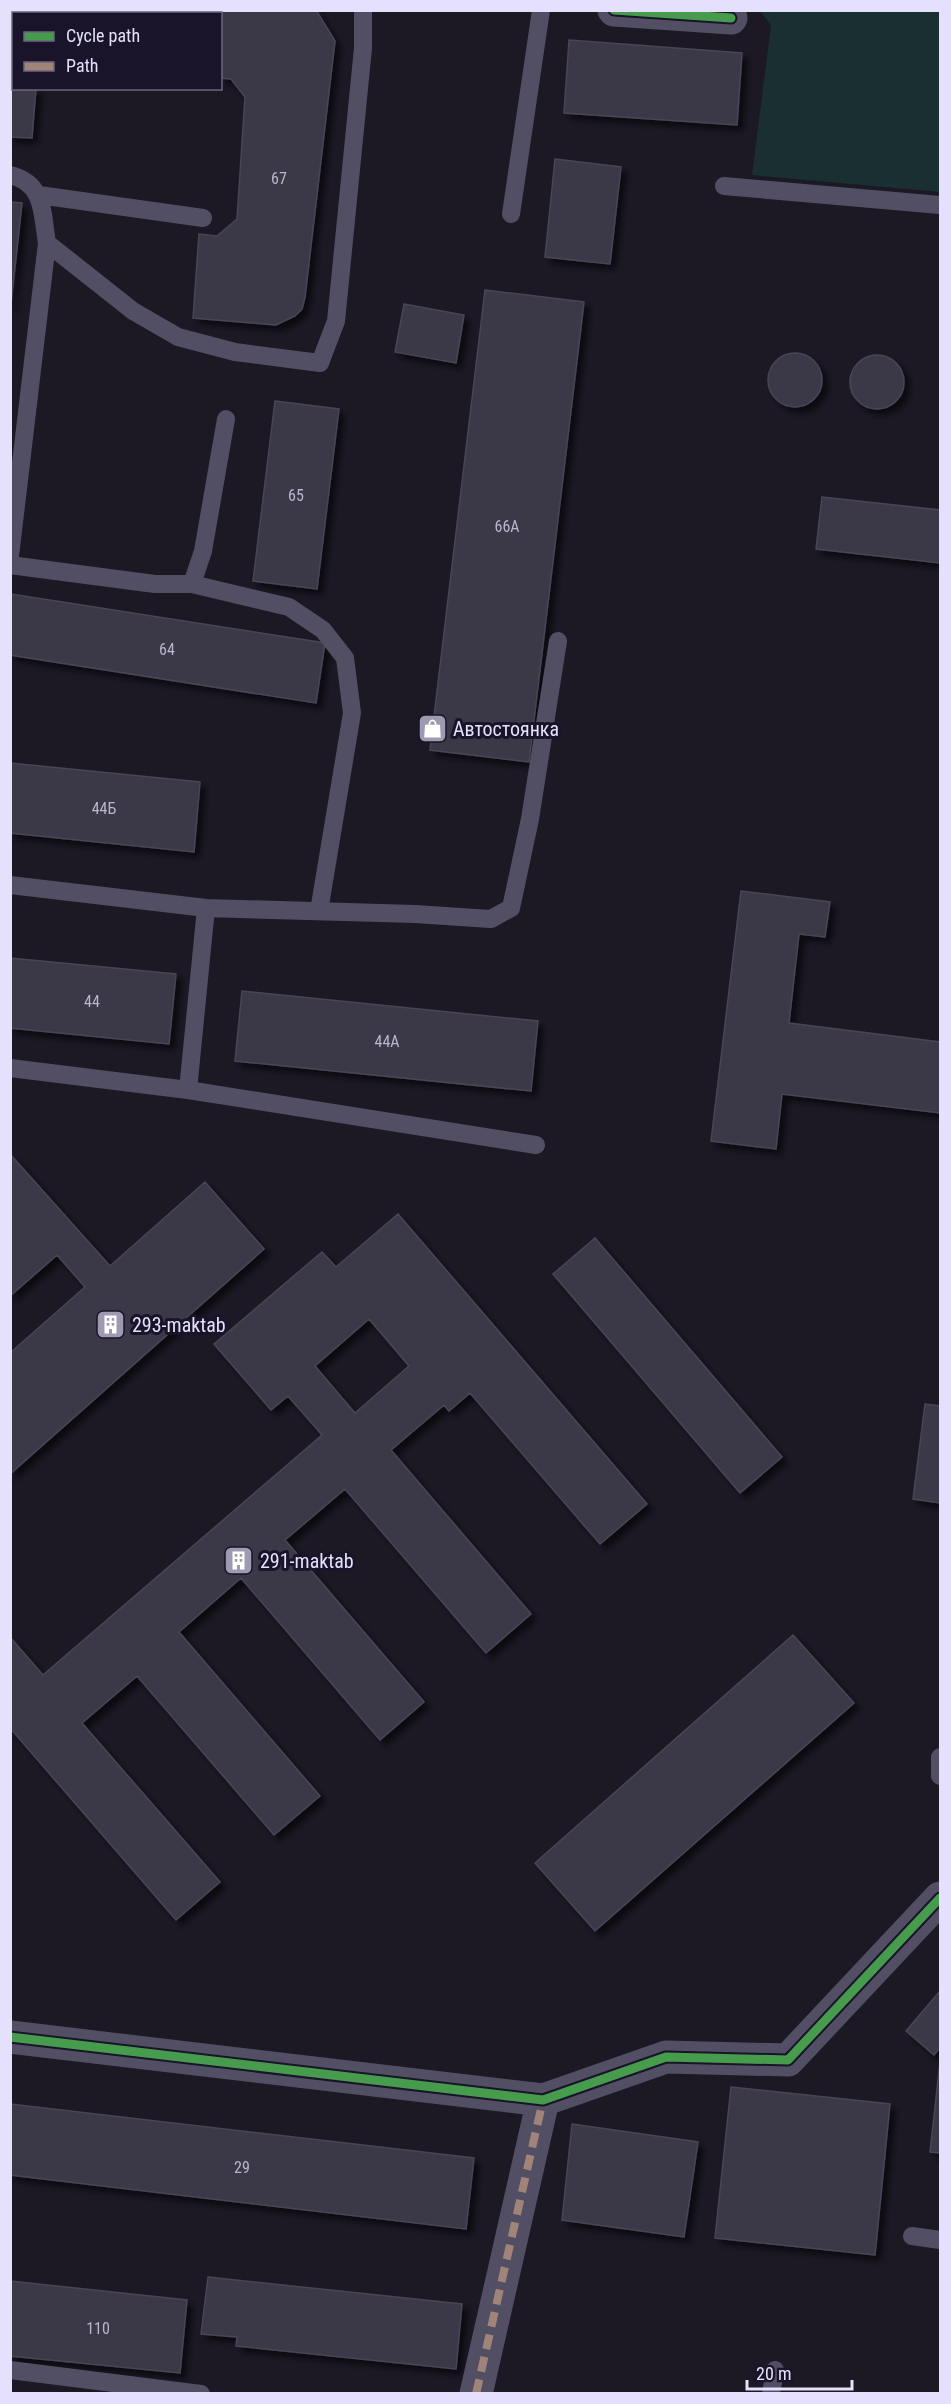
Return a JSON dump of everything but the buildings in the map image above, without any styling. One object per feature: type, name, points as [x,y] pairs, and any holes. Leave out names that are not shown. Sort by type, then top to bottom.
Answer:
[{"type":"street","points":[[614,10],[731,18]]},
{"type":"street","points":[[10,2037],[543,2100],[666,2057],[788,2060],[940,1898]]},
{"type":"street","points":[[476,2394],[543,2100]]},
{"type":"lane","points":[[47,243],[133,310],[178,337],[235,352],[320,363],[336,321],[363,48],[363,10]]},
{"type":"lane","points":[[512,214],[541,10]]},
{"type":"lane","points":[[10,175],[20,177],[39,195],[203,218]]},
{"type":"lane","points":[[724,186],[940,205]]},
{"type":"lane","points":[[10,556],[47,243],[39,195]]},
{"type":"lane","points":[[192,584],[203,551],[226,418]]},
{"type":"lane","points":[[10,565],[155,584],[192,584],[289,607],[323,630],[345,658],[352,713],[319,911]]},
{"type":"lane","points":[[10,885],[206,908],[415,914],[492,919],[511,909],[530,819],[558,641]]},
{"type":"lane","points":[[188,1089],[206,908]]},
{"type":"lane","points":[[10,1068],[188,1089],[536,1145]]},
{"type":"lane","points":[[940,1756],[940,1776]]},
{"type":"lane","points":[[912,2236],[940,2240]]},
{"type":"lane","points":[[10,2370],[162,2391],[201,2394]]},
{"type":"lane","points":[[771,2394],[775,2370]]},
{"type":"green space","points":[[760,11],[940,11],[940,192],[752,175],[771,25]]},
{"type":"marked path","points":[[476,2394],[543,2100]]},
{"type":"cycle path","points":[[614,10],[731,18]]},
{"type":"cycle path","points":[[10,2037],[543,2100],[666,2057],[788,2060],[940,1898]]},
{"type":"place","name":"Автостоянка","points":[[432,729]]},
{"type":"place","name":"293-maktab","points":[[111,1325]]},
{"type":"place","name":"291-maktab","points":[[239,1561]]}]
